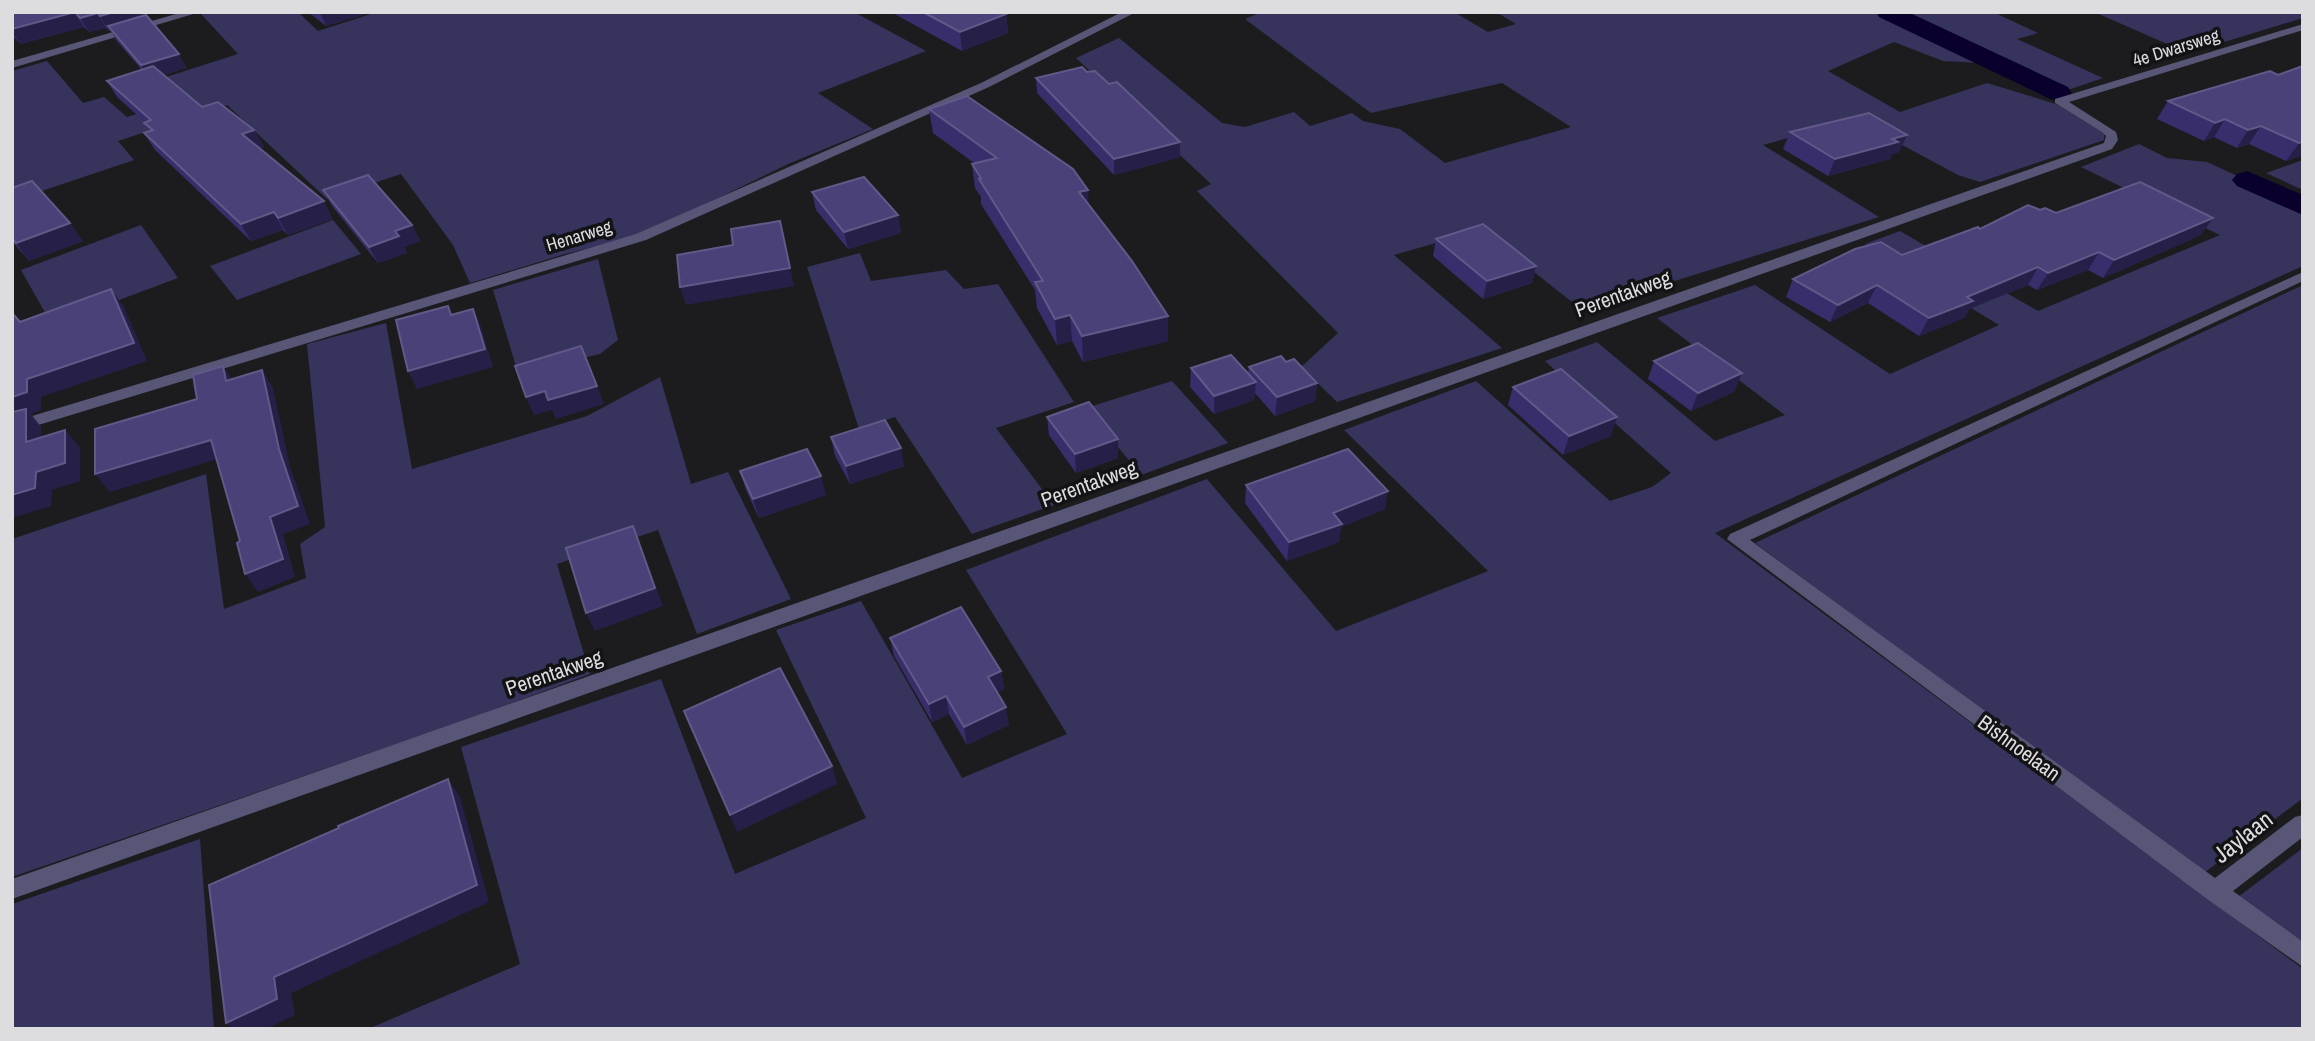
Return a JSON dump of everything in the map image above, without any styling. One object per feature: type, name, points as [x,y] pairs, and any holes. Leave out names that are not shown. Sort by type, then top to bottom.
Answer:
[{"type":"street","points":[[12,65],[195,12]]},
{"type":"street","name":"Henarweg","points":[[12,428],[642,237],[985,85],[1131,12]]},
{"type":"street","name":"4e Dwarsweg","points":[[2059,102],[2303,27]]},
{"type":"street","name":"Perentakweg","points":[[12,888],[2108,146],[2112,135],[2106,129],[2059,102]]},
{"type":"street","name":"Bishnoelaan","points":[[2303,276],[1735,539],[2303,956]]},
{"type":"street","name":"Jaylaan","points":[[2215,892],[2303,824]]},
{"type":"shaded area","points":[[298,12],[318,31],[377,12],[854,12],[926,51],[818,93],[873,129],[788,164],[642,235],[565,254],[470,283],[453,245],[401,174],[327,199],[227,105],[118,141],[134,160],[12,201],[12,71],[47,61],[83,103],[104,97],[127,117],[188,98],[163,78],[238,54],[201,14]]},
{"type":"shaded area","points":[[1262,12],[1454,12],[1488,32],[1516,24],[1496,12],[1993,12],[2038,33],[2017,39],[2103,78],[2059,93],[1997,64],[1943,61],[1894,42],[1828,71],[1900,112],[1987,83],[2056,104],[2104,133],[2104,140],[1980,182],[1958,175],[1854,119],[1763,145],[1879,217],[1582,310],[1481,230],[1394,255],[1502,348],[1337,402],[1301,367],[1338,333],[1197,191],[1211,184],[1076,58],[1119,38],[1222,123],[1245,127],[1294,112],[1310,126],[1352,113],[1363,121],[1400,129],[1445,163],[1571,127],[1502,83],[1371,113],[1245,19]]},
{"type":"shaded area","points":[[2094,12],[2303,12],[2303,18],[2188,53]]},
{"type":"shaded area","points":[[2139,144],[2167,158],[2207,162],[2303,206],[2303,266],[1715,533],[2303,969],[2303,1029],[368,1029],[520,964],[461,747],[661,679],[735,874],[866,818],[776,630],[861,601],[962,778],[1067,734],[966,570],[1207,479],[1336,631],[1488,571],[1344,430],[1476,381],[1610,501],[1652,487],[1671,473],[1545,361],[1597,342],[1715,441],[1785,415],[1657,318],[1755,285],[1890,374],[1999,325],[1865,244],[1900,231],[2038,311],[2220,235],[2081,167]]},
{"type":"shaded area","points":[[2303,160],[2303,190],[2266,173]]},
{"type":"shaded area","points":[[333,220],[361,254],[237,300],[210,266]]},
{"type":"shaded area","points":[[141,225],[178,278],[52,325],[21,270]]},
{"type":"shaded area","points":[[860,253],[871,281],[946,270],[964,289],[998,284],[1074,402],[996,428],[1054,505],[972,534],[895,417],[859,429],[807,267]]},
{"type":"shaded area","points":[[598,259],[618,340],[600,354],[518,373],[493,290]]},
{"type":"shaded area","points":[[2303,285],[2303,798],[2204,873],[1755,543]]},
{"type":"shaded area","points":[[386,323],[412,469],[587,416],[660,377],[691,484],[728,472],[791,599],[697,634],[658,530],[557,564],[590,674],[472,718],[12,877],[12,539],[206,474],[224,609],[306,578],[300,544],[325,527],[307,344]]},
{"type":"shaded area","points":[[1172,381],[1228,443],[1141,475],[1086,408]]},
{"type":"shaded area","points":[[200,839],[214,1029],[12,1029],[12,904]]},
{"type":"shaded area","points":[[2303,848],[2303,943],[2238,897]]},
{"type":"building","points":[[12,12],[75,12],[12,29]]},
{"type":"building","points":[[75,12],[114,12],[80,18]]},
{"type":"building","points":[[923,12],[1003,12],[1006,14],[960,32]]},
{"type":"building","points":[[146,15],[179,54],[141,65],[108,26]]},
{"type":"building","points":[[153,66],[202,107],[218,102],[254,130],[242,134],[324,201],[278,218],[274,212],[241,224],[144,133],[153,130],[144,123],[151,120],[107,81]]},
{"type":"building","points":[[2303,66],[2303,142],[2299,143],[2261,126],[2248,130],[2225,119],[2215,123],[2168,101],[2270,71],[2278,75]]},
{"type":"building","points":[[1082,67],[1087,72],[1095,71],[1109,84],[1117,82],[1180,142],[1114,159],[1036,78]]},
{"type":"building","points":[[967,96],[1073,169],[1088,190],[1079,192],[1132,261],[1168,316],[1082,336],[1070,315],[1055,319],[1035,282],[1043,281],[972,164],[997,158],[929,109]]},
{"type":"building","points":[[1869,113],[1907,135],[1892,139],[1898,142],[1835,159],[1790,132]]},
{"type":"building","points":[[368,175],[412,225],[395,231],[399,236],[369,247],[323,190]]},
{"type":"building","points":[[864,177],[898,215],[844,232],[812,192]]},
{"type":"building","points":[[32,181],[70,223],[16,243],[12,238],[12,188]]},
{"type":"building","points":[[2140,182],[2213,218],[2114,260],[2099,252],[2048,273],[2038,267],[1967,297],[1973,301],[1929,318],[1877,285],[1838,305],[1793,279],[1855,249],[1881,242],[1902,255],[1978,227],[1980,229],[2028,205],[2056,213]]},
{"type":"building","points":[[780,221],[790,268],[680,287],[677,255],[733,245],[731,229]]},
{"type":"building","points":[[1483,224],[1536,266],[1487,281],[1436,239]]},
{"type":"building","points":[[111,289],[134,343],[27,379],[27,392],[12,397],[12,313],[20,322]]},
{"type":"building","points":[[448,306],[451,315],[473,309],[485,349],[408,371],[396,320]]},
{"type":"building","points":[[1698,343],[1742,373],[1698,393],[1654,361]]},
{"type":"building","points":[[581,346],[597,386],[548,400],[545,391],[526,397],[515,366]]},
{"type":"building","points":[[1231,355],[1256,382],[1214,396],[1191,368]]},
{"type":"building","points":[[1281,356],[1286,362],[1294,359],[1317,383],[1277,397],[1249,367]]},
{"type":"building","points":[[223,366],[226,381],[262,370],[279,449],[298,506],[270,517],[283,559],[245,574],[237,543],[240,541],[211,440],[95,474],[95,429],[197,399],[193,375]]},
{"type":"building","points":[[1561,369],[1617,417],[1569,436],[1513,387]]},
{"type":"building","points":[[1089,402],[1118,439],[1075,454],[1047,417]]},
{"type":"building","points":[[26,409],[26,442],[65,430],[65,463],[36,472],[35,488],[12,495],[12,412]]},
{"type":"building","points":[[885,420],[901,448],[846,466],[831,437]]},
{"type":"building","points":[[807,449],[821,476],[753,499],[740,471]]},
{"type":"building","points":[[1348,449],[1388,491],[1333,513],[1342,524],[1289,542],[1246,485]]},
{"type":"building","points":[[633,526],[655,588],[586,613],[566,548]]},
{"type":"building","points":[[961,607],[1001,671],[988,677],[1006,707],[964,727],[946,696],[929,704],[890,638]]},
{"type":"building","points":[[780,668],[832,766],[730,815],[684,711]]},
{"type":"building","points":[[448,779],[477,885],[274,977],[277,999],[226,1023],[209,885]]},
{"type":"waterway","points":[[1888,12],[2059,93]]},
{"type":"waterway","points":[[2247,180],[2303,206]]}]
